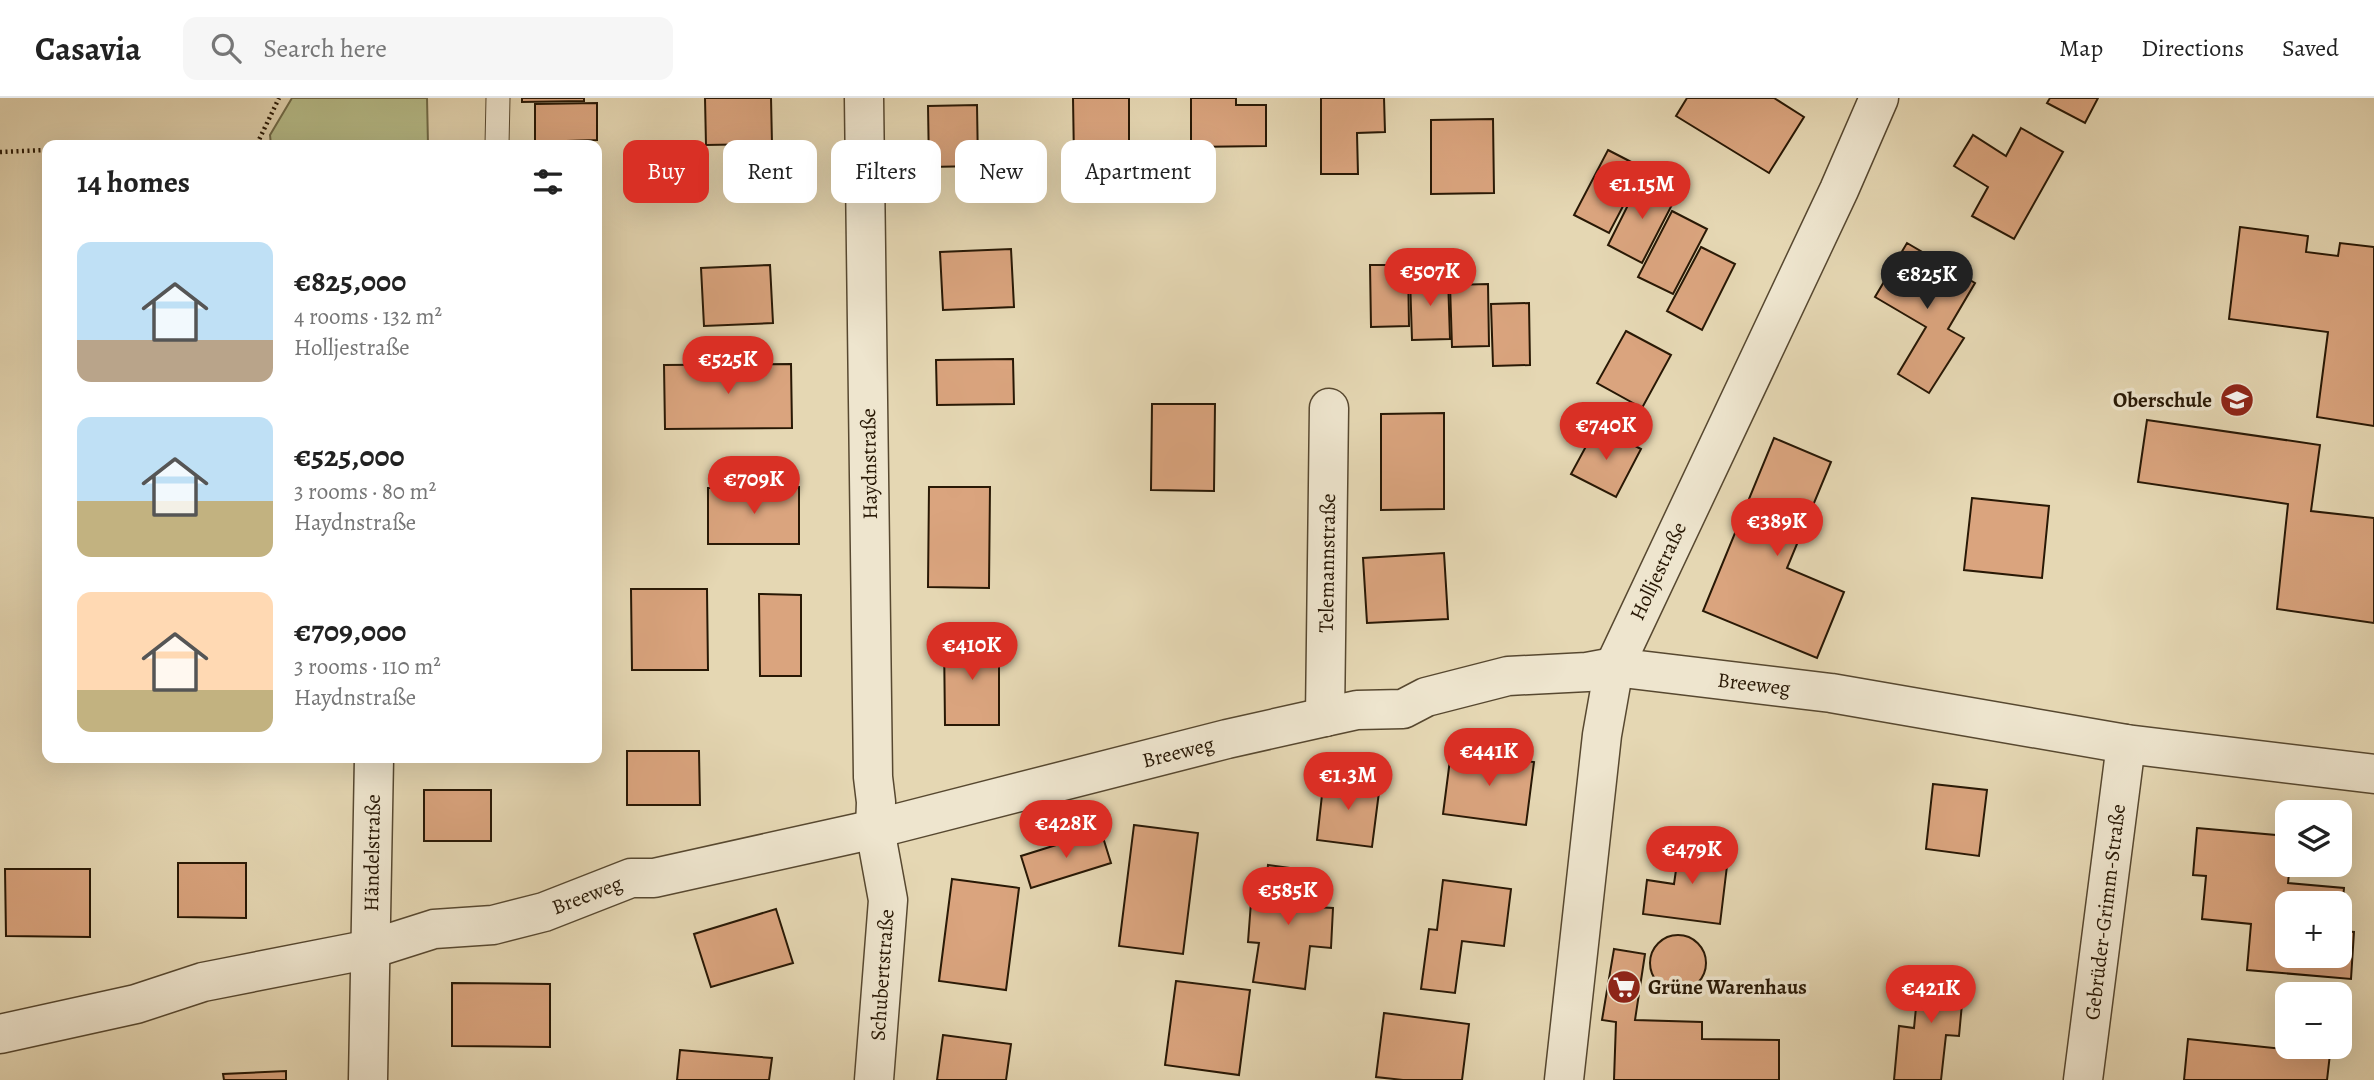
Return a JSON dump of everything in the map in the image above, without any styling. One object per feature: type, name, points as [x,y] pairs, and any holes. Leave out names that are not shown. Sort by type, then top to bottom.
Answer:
[{"type":"street","name":"Haydnstraße","points":[[864,98],[875,830]]},
{"type":"street","name":"Holljestraße","points":[[1564,1080],[1602,735],[1614,667],[1839,190],[1879,98]]},
{"type":"street","name":"Telemannstraße","points":[[1325,717],[1329,408]]},
{"type":"street","name":"Breeweg","points":[[0,1034],[136,1004],[203,982],[371,949],[434,929],[493,925],[544,912],[631,878],[654,878],[875,830],[1227,739],[1357,710],[1403,709],[1426,697],[1507,676],[1587,672],[1614,667],[1831,693],[2126,744],[2374,774]]},
{"type":"street","name":"Gebrüder-Grimm-Straße","points":[[2083,1080],[2126,744]]},
{"type":"street","name":"Händelstraße","points":[[371,949],[374,763]]},
{"type":"street","name":"Schubertstraße","points":[[874,1080],[888,900],[875,830]]},
{"type":"street","points":[[368,1080],[371,949]]},
{"type":"lane","points":[[497,140],[498,98]]},
{"type":"path","points":[[259,140],[279,98]]},
{"type":"path","points":[[0,152],[42,150]]},
{"type":"green space","points":[[292,98],[427,98],[428,140],[270,140],[270,135]]},
{"type":"building","points":[[522,98],[584,98],[584,101],[522,102]]},
{"type":"building","points":[[705,98],[771,98],[772,140],[723,140],[723,145],[709,145],[709,140],[706,140]]},
{"type":"building","points":[[1073,98],[1129,98],[1129,140],[1074,140]]},
{"type":"building","points":[[1191,98],[1236,98],[1236,105],[1266,105],[1266,146],[1216,147],[1216,140],[1191,140]]},
{"type":"building","points":[[1321,98],[1384,98],[1385,132],[1357,133],[1358,174],[1321,174]]},
{"type":"building","points":[[1687,98],[1774,98],[1804,117],[1769,173],[1676,116]]},
{"type":"building","points":[[2050,98],[2098,98],[2085,123],[2047,103]]},
{"type":"building","points":[[597,103],[597,140],[535,140],[535,104]]},
{"type":"building","points":[[977,105],[978,140],[955,140],[955,166],[941,167],[941,140],[929,140],[928,106]]},
{"type":"building","points":[[1493,119],[1494,193],[1431,194],[1431,120]]},
{"type":"building","points":[[2021,128],[2063,152],[2014,239],[1972,216],[1988,187],[1954,166],[1973,135],[2006,156]]},
{"type":"building","points":[[1608,150],[1643,168],[1609,233],[1574,215]]},
{"type":"building","points":[[1641,179],[1676,197],[1642,263],[1608,245]]},
{"type":"building","points":[[1672,211],[1707,229],[1673,294],[1638,277]]},
{"type":"building","points":[[2240,227],[2308,236],[2306,252],[2338,256],[2340,243],[2374,247],[2374,426],[2317,417],[2328,332],[2229,319]]},
{"type":"building","points":[[1907,243],[1975,283],[1948,329],[1964,338],[1929,393],[1898,374],[1926,327],[1875,297]]},
{"type":"building","points":[[1701,247],[1735,264],[1702,330],[1667,311]]},
{"type":"building","points":[[1011,249],[1014,307],[943,310],[940,252]]},
{"type":"building","points":[[770,265],[773,323],[704,326],[701,268]]},
{"type":"building","points":[[1370,265],[1408,265],[1409,326],[1371,327]]},
{"type":"building","points":[[1448,277],[1450,339],[1412,340],[1410,278]]},
{"type":"building","points":[[1488,284],[1489,346],[1452,347],[1450,285]]},
{"type":"building","points":[[1529,303],[1530,365],[1493,366],[1491,304]]},
{"type":"building","points":[[1626,331],[1671,355],[1642,408],[1597,383]]},
{"type":"building","points":[[1013,359],[1014,404],[937,405],[936,360]]},
{"type":"building","points":[[791,364],[792,428],[665,429],[664,365]]},
{"type":"building","points":[[1152,404],[1215,404],[1214,491],[1151,490]]},
{"type":"building","points":[[1444,413],[1444,509],[1381,510],[1381,414]]},
{"type":"building","points":[[2147,420],[2320,445],[2311,511],[2374,518],[2374,623],[2277,609],[2288,504],[2138,482]]},
{"type":"building","points":[[1597,426],[1641,449],[1616,497],[1571,474]]},
{"type":"building","points":[[1774,438],[1831,462],[1787,568],[1844,592],[1817,658],[1703,611]]},
{"type":"building","points":[[799,487],[799,544],[708,544],[708,488]]},
{"type":"building","points":[[929,487],[990,487],[989,588],[928,587]]},
{"type":"building","points":[[1972,498],[2049,506],[2042,578],[1964,570]]},
{"type":"building","points":[[1444,553],[1448,619],[1367,623],[1363,558]]},
{"type":"building","points":[[631,589],[707,589],[708,670],[632,670]]},
{"type":"building","points":[[759,594],[801,595],[801,676],[760,676]]},
{"type":"building","points":[[944,639],[999,639],[999,725],[945,725]]},
{"type":"building","points":[[627,751],[699,751],[700,805],[627,805]]},
{"type":"building","points":[[1451,752],[1534,762],[1526,825],[1443,814]]},
{"type":"building","points":[[1324,777],[1380,784],[1372,847],[1317,840]]},
{"type":"building","points":[[1933,784],[1987,790],[1979,856],[1926,849]]},
{"type":"building","points":[[424,790],[491,790],[491,841],[424,841]]},
{"type":"building","points":[[1134,825],[1198,833],[1183,954],[1119,946]]},
{"type":"building","points":[[2197,828],[2275,835],[2275,877],[2289,877],[2288,883],[2344,888],[2344,891],[2275,891],[2275,968],[2352,968],[2351,979],[2247,970],[2251,924],[2202,919],[2206,876],[2193,875]]},
{"type":"building","points":[[1101,831],[1111,863],[1031,888],[1021,856]]},
{"type":"building","points":[[1680,842],[1729,849],[1720,924],[1643,914],[1647,880],[1674,884]]},
{"type":"building","points":[[178,863],[246,863],[246,918],[178,917]]},
{"type":"building","points":[[1268,865],[1320,872],[1315,907],[1333,908],[1331,948],[1310,946],[1305,989],[1253,982],[1259,943],[1248,942],[1251,902],[1264,903]]},
{"type":"building","points":[[5,869],[90,869],[90,937],[6,936]]},
{"type":"building","points":[[952,879],[1019,888],[1006,990],[939,981]]},
{"type":"building","points":[[1443,880],[1511,889],[1504,946],[1462,941],[1455,993],[1421,989],[1429,929],[1437,930]]},
{"type":"building","points":[[776,909],[793,963],[711,987],[694,934]]},
{"type":"building","points":[[2352,932],[2354,932],[2352,963]]},
{"type":"building","points":[[1678,935],[1689,937],[1698,943],[1704,952],[1704,974],[1698,983],[1689,989],[1678,991],[1667,989],[1658,983],[1652,974],[1650,963],[1652,952],[1658,943],[1667,937]]},
{"type":"building","name":"Grüne Warenhaus","points":[[1614,949],[1645,954],[1635,1020],[1702,1022],[1702,1039],[1779,1040],[1779,1080],[1614,1080],[1616,1022],[1602,1020]]},
{"type":"building","points":[[1920,967],[1965,971],[1959,1036],[1946,1035],[1941,1080],[1894,1080],[1899,1026],[1914,1028]]},
{"type":"building","points":[[1176,981],[1250,990],[1239,1075],[1165,1065]]},
{"type":"building","points":[[452,983],[550,984],[550,1047],[452,1046]]},
{"type":"building","points":[[1384,1013],[1469,1024],[1462,1080],[1376,1077]]},
{"type":"building","points":[[943,1035],[1011,1044],[1006,1080],[937,1080]]},
{"type":"building","points":[[2188,1039],[2275,1048],[2275,1059],[2329,1059],[2327,1080],[2184,1080]]},
{"type":"building","points":[[680,1050],[772,1058],[769,1080],[677,1080]]},
{"type":"building","points":[[286,1071],[286,1080],[224,1080],[223,1074]]},
{"type":"place","name":"Oberschule","points":[[2237,400]]},
{"type":"place","name":"Grüne Warenhaus","points":[[1624,987]]}]
